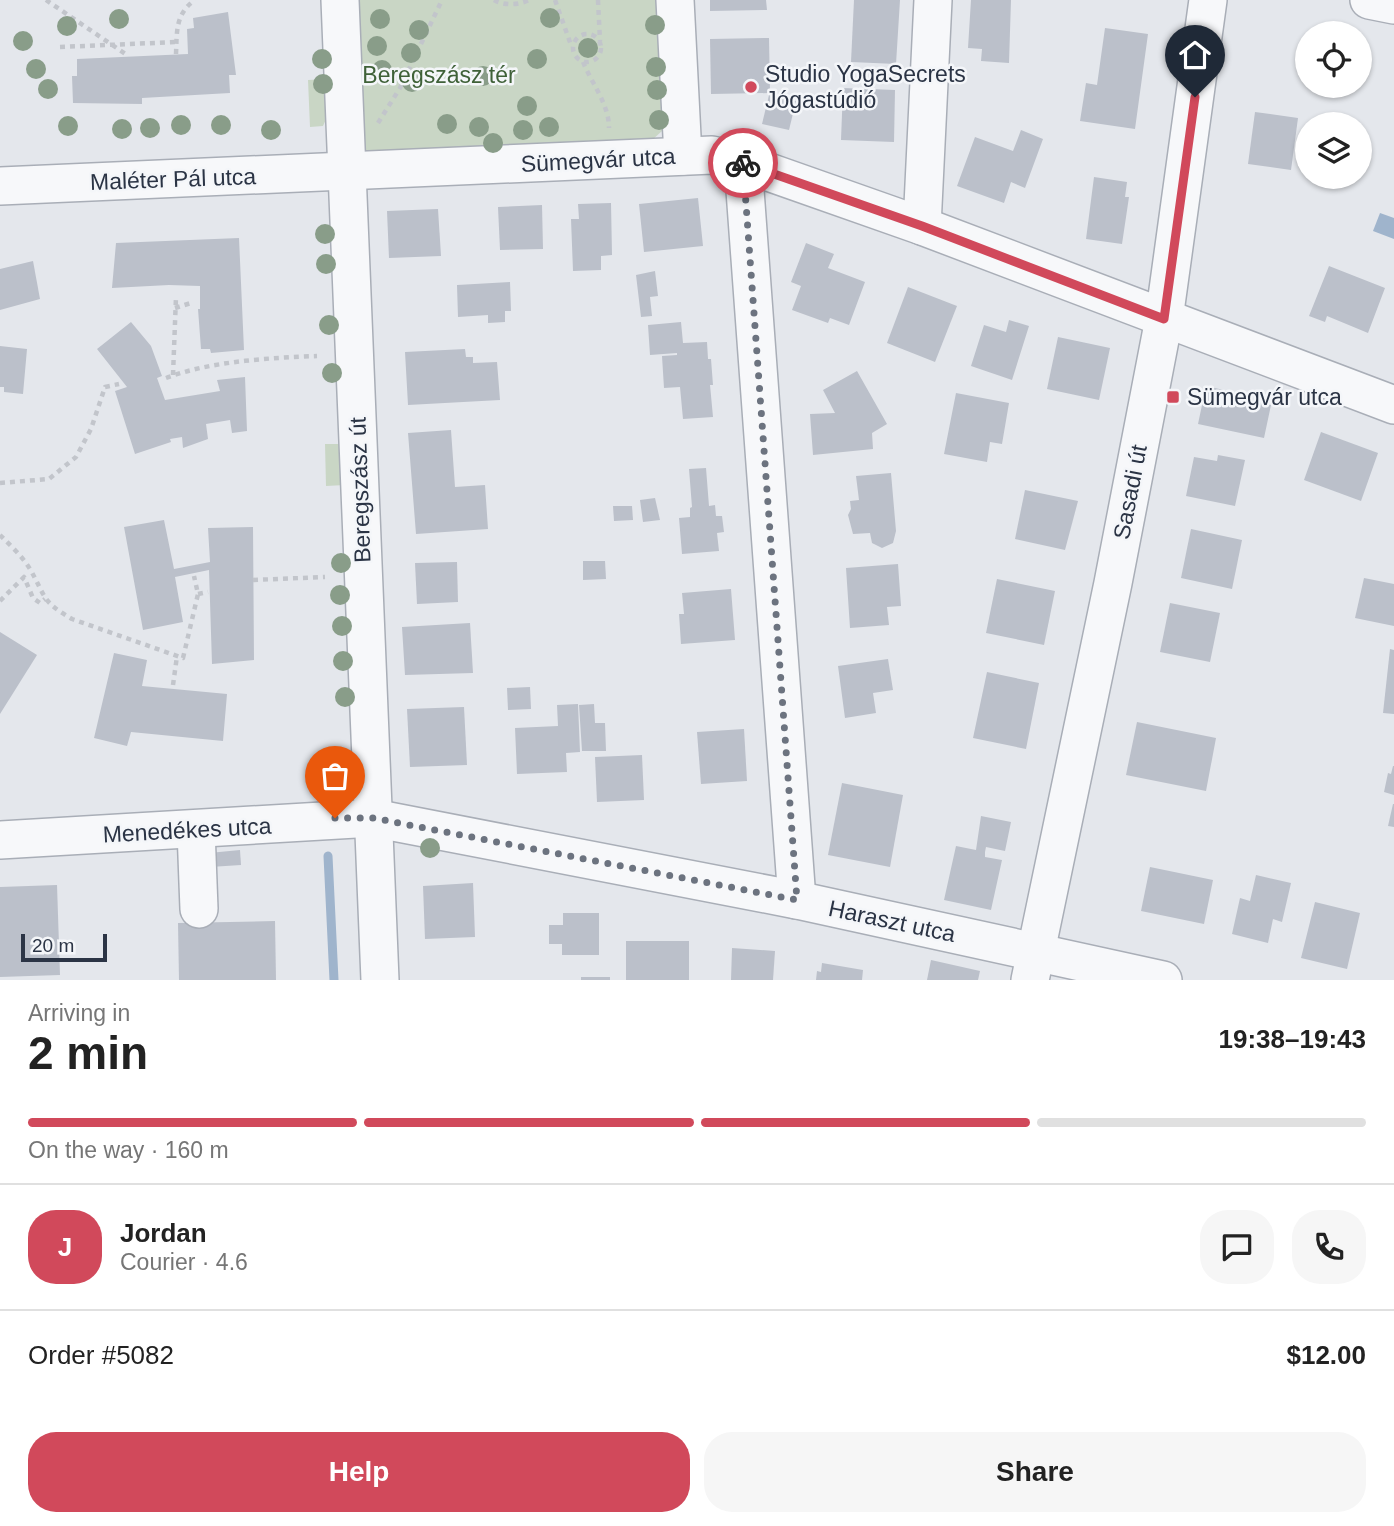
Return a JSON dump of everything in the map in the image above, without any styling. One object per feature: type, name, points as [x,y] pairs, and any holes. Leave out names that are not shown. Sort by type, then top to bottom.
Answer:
[{"type":"street","name":"Beregszász út","points":[[340,0],[380,980]]},
{"type":"street","points":[[675,0],[683,156]]},
{"type":"street","points":[[922,226],[933,0]]},
{"type":"street","name":"Sasadi út","points":[[1033,966],[1113,583],[1164,319],[1208,0]]},
{"type":"street","points":[[1369,0],[1394,5]]},
{"type":"street","name":"Sümegvár utca","points":[[345,172],[712,155],[743,163],[922,226],[1394,405]]},
{"type":"street","points":[[743,163],[797,900]]},
{"type":"street","name":"Maléter Pál utca","points":[[0,186],[345,172]]},
{"type":"street","name":"Haraszt utca","points":[[373,818],[797,900],[1033,966],[1163,980]]},
{"type":"street","name":"Menedékes utca","points":[[0,840],[373,818]]},
{"type":"street","points":[[196,830],[199,909]]},
{"type":"path","points":[[46,0],[127,55]]},
{"type":"path","points":[[176,54],[178,21],[187,6],[195,0]]},
{"type":"path","points":[[375,127],[400,88],[442,0]]},
{"type":"path","points":[[494,0],[509,4],[530,0]]},
{"type":"path","points":[[555,0],[574,55],[583,62],[605,105],[609,133]]},
{"type":"path","points":[[583,62],[595,60],[601,50],[598,0]]},
{"type":"path","points":[[572,48],[578,36],[585,33],[592,34],[601,44]]},
{"type":"path","points":[[60,47],[177,42]]},
{"type":"path","points":[[173,375],[176,297]]},
{"type":"path","points":[[175,308],[194,302]]},
{"type":"path","points":[[166,378],[199,368],[317,356]]},
{"type":"path","points":[[0,483],[49,479],[76,457],[91,429],[105,387],[119,384]]},
{"type":"path","points":[[0,535],[29,568],[45,599],[58,611],[72,619],[183,658],[198,594],[194,576]]},
{"type":"path","points":[[0,601],[24,577],[33,598],[40,603],[45,599]]},
{"type":"path","points":[[253,580],[325,577]]},
{"type":"path","points":[[198,594],[208,592]]},
{"type":"path","points":[[173,685],[177,656]]},
{"type":"green space","name":"Beregszász tér","points":[[353,0],[660,0],[662,131],[651,141],[364,151]]},
{"type":"green space","points":[[328,79],[329,103],[326,121],[323,126],[310,127],[308,80]]},
{"type":"green space","points":[[325,444],[339,444],[344,447],[345,485],[326,486]]},
{"type":"water","points":[[1380,213],[1394,218],[1394,239],[1373,231]]},
{"type":"building","points":[[710,0],[766,0],[767,10],[710,11]]},
{"type":"building","points":[[854,0],[900,0],[896,64],[851,62]]},
{"type":"building","points":[[971,0],[1011,0],[1009,63],[981,61],[982,49],[968,48]]},
{"type":"building","points":[[228,12],[236,75],[229,75],[230,93],[142,98],[142,104],[73,103],[72,76],[77,76],[77,59],[188,54],[187,29],[194,28],[193,18]]},
{"type":"building","points":[[1105,28],[1148,34],[1135,129],[1080,121],[1086,83],[1097,85]]},
{"type":"building","points":[[769,38],[770,93],[711,94],[710,39]]},
{"type":"building","points":[[843,88],[895,90],[894,142],[841,140]]},
{"type":"building","points":[[769,95],[796,101],[789,130],[762,124]]},
{"type":"building","points":[[1255,112],[1295,118],[1291,170],[1248,164]]},
{"type":"building","points":[[1021,130],[1043,139],[1025,188],[1011,182],[1004,203],[957,186],[975,137],[1013,151]]},
{"type":"building","points":[[1094,177],[1127,182],[1125,197],[1129,197],[1122,244],[1086,239]]},
{"type":"building","points":[[698,198],[703,246],[644,252],[639,204]]},
{"type":"building","points":[[611,203],[612,255],[601,256],[601,270],[573,271],[571,219],[579,219],[578,204]]},
{"type":"building","points":[[542,205],[543,249],[500,250],[498,207]]},
{"type":"building","points":[[438,209],[441,256],[389,258],[387,211]]},
{"type":"building","points":[[239,238],[244,350],[211,353],[210,349],[201,349],[198,309],[200,286],[112,288],[116,243]]},
{"type":"building","points":[[806,243],[834,254],[828,268],[865,282],[849,325],[830,318],[828,323],[792,310],[801,286],[791,282]]},
{"type":"building","points":[[33,261],[40,299],[0,310],[0,269]]},
{"type":"building","points":[[1329,266],[1385,288],[1368,333],[1327,316],[1325,322],[1309,316]]},
{"type":"building","points":[[655,271],[658,296],[650,297],[652,316],[641,317],[636,275]]},
{"type":"building","points":[[510,282],[511,311],[505,311],[505,322],[488,323],[488,315],[458,317],[457,285]]},
{"type":"building","points":[[908,287],[957,306],[935,362],[887,343]]},
{"type":"building","points":[[1009,320],[1029,326],[1012,380],[971,366],[984,325],[1006,332]]},
{"type":"building","points":[[131,322],[151,346],[162,376],[157,378],[165,400],[220,391],[217,380],[245,377],[247,431],[232,433],[230,420],[206,424],[208,439],[183,448],[182,437],[170,439],[171,442],[135,454],[115,391],[127,387],[97,349]]},
{"type":"building","points":[[681,322],[683,343],[707,342],[708,359],[711,359],[713,417],[683,419],[680,387],[664,388],[662,356],[677,353],[650,355],[648,325]]},
{"type":"building","points":[[1058,337],[1110,348],[1099,400],[1047,389]]},
{"type":"building","points":[[0,346],[27,349],[23,394],[4,392],[4,387],[0,387]]},
{"type":"building","points":[[465,349],[466,357],[473,357],[473,363],[497,362],[500,400],[408,405],[405,352]]},
{"type":"building","points":[[857,371],[887,424],[872,433],[873,449],[813,455],[810,414],[835,413],[823,390]]},
{"type":"building","points":[[1206,386],[1237,393],[1236,397],[1271,405],[1264,438],[1198,424]]},
{"type":"building","points":[[956,393],[1009,403],[1002,444],[990,442],[987,462],[944,454]]},
{"type":"building","points":[[451,430],[455,487],[485,485],[488,529],[416,534],[408,433]]},
{"type":"building","points":[[1321,432],[1378,453],[1361,501],[1304,480]]},
{"type":"building","points":[[1218,455],[1245,460],[1235,506],[1186,496],[1194,457],[1217,461]]},
{"type":"building","points":[[706,468],[709,506],[715,505],[716,516],[722,516],[724,532],[717,533],[719,551],[682,554],[679,518],[690,517],[692,507],[689,469]]},
{"type":"building","points":[[891,473],[896,531],[893,543],[882,548],[872,543],[870,533],[853,534],[848,515],[851,509],[850,501],[859,500],[856,476]]},
{"type":"building","points":[[1025,490],[1078,501],[1065,550],[1015,539]]},
{"type":"building","points":[[655,498],[660,520],[643,522],[640,500]]},
{"type":"building","points":[[613,506],[632,506],[633,520],[614,521]]},
{"type":"building","points":[[164,520],[174,569],[210,562],[208,528],[253,527],[254,660],[212,664],[209,570],[175,577],[183,622],[143,630],[124,527]]},
{"type":"building","points":[[1191,529],[1242,540],[1232,589],[1181,578]]},
{"type":"building","points":[[583,561],[605,561],[606,579],[583,580]]},
{"type":"building","points":[[457,562],[458,602],[417,604],[415,563]]},
{"type":"building","points":[[898,564],[901,606],[887,607],[889,625],[850,628],[846,568]]},
{"type":"building","points":[[1364,578],[1394,584],[1394,626],[1355,618]]},
{"type":"building","points":[[997,579],[1055,591],[1044,645],[986,633]]},
{"type":"building","points":[[731,589],[735,640],[681,644],[679,614],[684,614],[682,593]]},
{"type":"building","points":[[1170,603],[1220,613],[1210,662],[1160,652]]},
{"type":"building","points":[[470,623],[473,673],[405,675],[402,627]]},
{"type":"building","points":[[0,632],[37,655],[0,714]]},
{"type":"building","points":[[1390,649],[1394,650],[1394,714],[1383,713]]},
{"type":"building","points":[[114,653],[147,660],[142,686],[227,694],[223,741],[131,732],[127,746],[94,738]]},
{"type":"building","points":[[888,659],[893,690],[873,693],[876,713],[845,718],[838,666]]},
{"type":"building","points":[[987,672],[1039,683],[1026,749],[973,738]]},
{"type":"building","points":[[530,687],[531,709],[508,710],[507,688]]},
{"type":"building","points":[[578,704],[580,752],[566,753],[567,772],[517,774],[515,728],[558,726],[557,705]]},
{"type":"building","points":[[594,704],[595,723],[605,723],[606,751],[582,751],[579,705]]},
{"type":"building","points":[[464,707],[467,765],[410,767],[407,709]]},
{"type":"building","points":[[1137,722],[1216,738],[1206,791],[1126,775]]},
{"type":"building","points":[[744,729],[747,781],[701,784],[697,732]]},
{"type":"building","points":[[642,755],[644,800],[597,802],[595,757]]},
{"type":"building","points":[[1393,766],[1394,795],[1384,792],[1388,773],[1391,774]]},
{"type":"building","points":[[842,783],[903,795],[890,867],[828,855]]},
{"type":"building","points":[[1394,804],[1394,827],[1388,826]]},
{"type":"building","points":[[981,816],[1011,822],[1005,851],[986,847],[985,857],[1002,860],[991,910],[944,900],[956,846],[976,850]]},
{"type":"building","points":[[240,850],[241,865],[210,867],[209,853]]},
{"type":"building","points":[[1150,867],[1213,880],[1204,924],[1141,911]]},
{"type":"building","points":[[1256,875],[1291,883],[1282,922],[1273,919],[1268,943],[1232,934],[1240,898],[1250,901]]},
{"type":"building","points":[[473,883],[475,937],[425,939],[423,886]]},
{"type":"building","points":[[57,885],[60,975],[0,977],[0,887]]},
{"type":"building","points":[[1315,902],[1360,913],[1347,969],[1301,958]]},
{"type":"building","points":[[563,913],[599,913],[599,955],[562,955],[562,944],[549,944],[549,925],[563,925]]},
{"type":"building","points":[[275,921],[276,980],[179,980],[178,923]]},
{"type":"building","points":[[626,941],[689,941],[689,980],[626,980]]},
{"type":"building","points":[[732,948],[775,951],[773,980],[731,980]]},
{"type":"building","points":[[931,960],[980,971],[978,980],[927,980]]},
{"type":"building","points":[[822,963],[863,970],[862,980],[816,980]]},
{"type":"building","points":[[581,977],[610,977],[610,980],[581,980]]},
{"type":"waterway","points":[[328,856],[334,980]]},
{"type":"way so far","points":[[335,818],[373,818],[797,900],[743,163]]},
{"type":"place","name":"Studio YogaSecrets Jógastúdió","points":[[751,87]]},
{"type":"place","name":"Sümegvár utca","points":[[1173,397]]},
{"type":"route","points":[[743,163],[922,226],[1164,319],[1195,97]]}]
